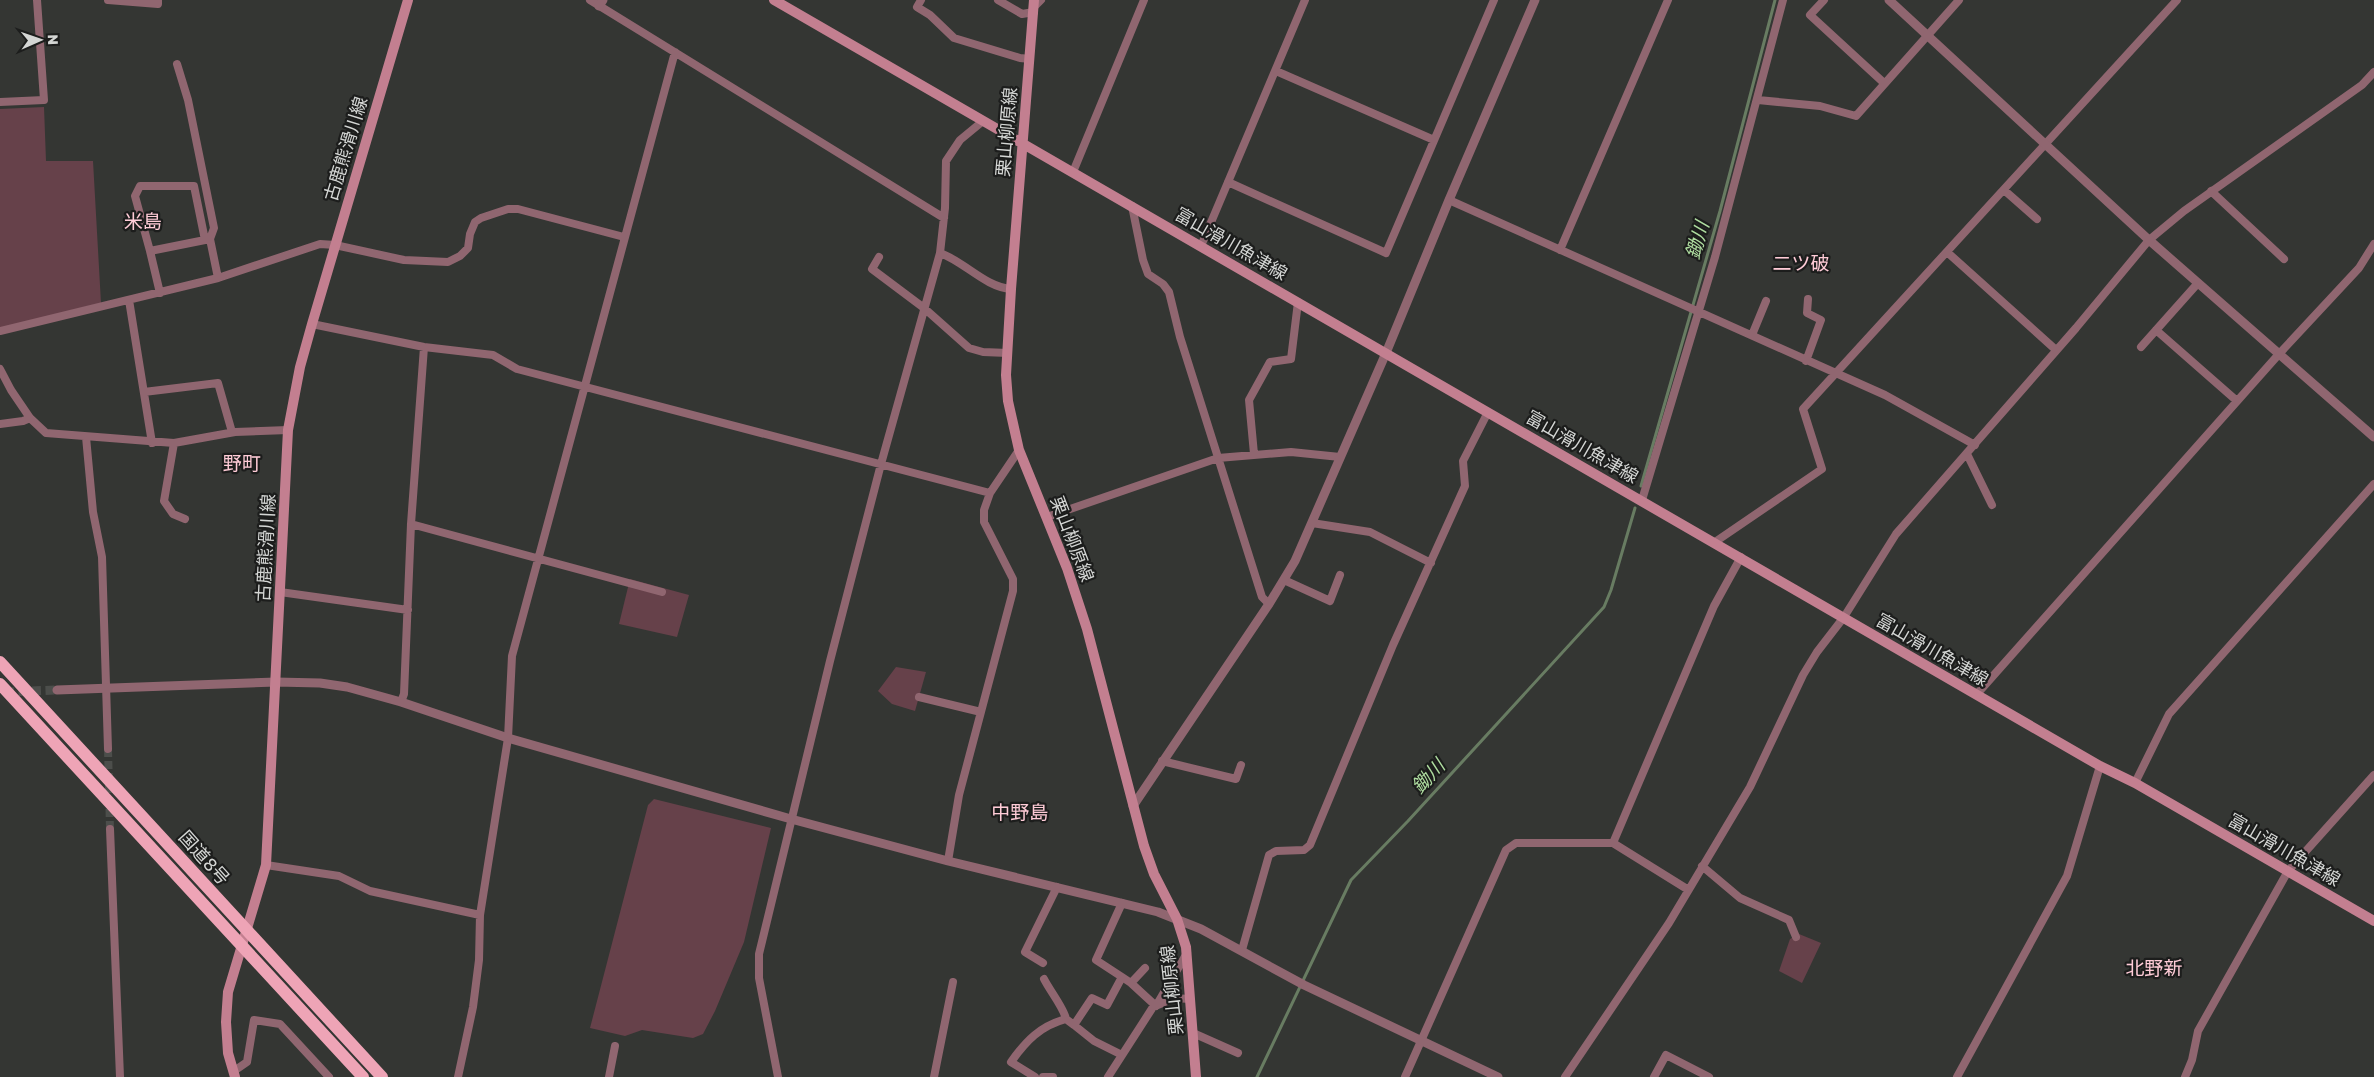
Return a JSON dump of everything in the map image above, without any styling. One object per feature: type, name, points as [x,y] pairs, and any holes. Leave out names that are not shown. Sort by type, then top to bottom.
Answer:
[{"type":"highway","name":"国道8号","points":[[0,662],[382,1077]]},
{"type":"highway","name":"国道8号","points":[[0,684],[363,1077]]},
{"type":"main road","name":"古鹿熊滑川線","points":[[234,1074],[228,1053],[226,1022],[228,992],[240,945],[254,909],[266,865],[288,430],[300,367],[334,245],[408,0]]},
{"type":"main road","name":"富山滑川魚津線","points":[[774,0],[1742,557],[2100,766],[2135,783],[2374,921]]},
{"type":"main road","name":"栗山柳原線","points":[[1036,5],[1022,142],[1011,289],[1008,401],[1019,450],[1067,568],[1087,629],[1133,806],[1154,874],[1183,935],[1196,1077]]},
{"type":"street","points":[[0,102],[44,100],[37,0]]},
{"type":"street","points":[[108,0],[158,4],[158,0]]},
{"type":"street","points":[[590,0],[601,3],[674,52],[944,218]]},
{"type":"street","points":[[921,0],[918,7],[930,15],[954,38],[1030,59]]},
{"type":"street","points":[[998,0],[1022,14],[1036,5]]},
{"type":"street","points":[[1073,172],[1144,0]]},
{"type":"street","points":[[1201,246],[1305,0]]},
{"type":"street","points":[[1228,182],[1386,253],[1494,0]]},
{"type":"street","points":[[1133,806],[1269,604],[1295,561],[1386,353],[1535,0]]},
{"type":"street","points":[[1560,250],[1668,0]]},
{"type":"street","points":[[1642,500],[1695,310],[1758,100],[1783,0]]},
{"type":"street","points":[[1824,0],[1810,15],[1884,83]]},
{"type":"street","points":[[1889,0],[2047,144],[2148,240],[2374,437]]},
{"type":"street","points":[[1758,100],[1820,106],[1856,116],[1959,0]]},
{"type":"street","points":[[1715,542],[1822,469],[1803,408],[1833,373],[2047,144],[2177,0]]},
{"type":"street","points":[[458,1077],[473,1007],[479,960],[480,915],[508,738],[512,656],[674,52]]},
{"type":"street","points":[[150,251],[208,239],[214,228],[188,100],[177,64]]},
{"type":"street","points":[[1276,71],[1434,140]]},
{"type":"street","points":[[1565,1077],[1669,923],[1687,889],[1750,787],[1803,675],[1844,617],[1896,534],[1975,445],[2148,240],[2211,191],[2362,85],[2374,72]]},
{"type":"street","points":[[778,1077],[759,978],[759,954],[791,819],[881,464],[940,253],[944,218],[946,161],[960,140],[983,121]]},
{"type":"street","points":[[160,293],[136,196],[140,186],[194,186],[218,278]]},
{"type":"street","points":[[2004,190],[2037,219]]},
{"type":"street","points":[[2211,191],[2284,259]]},
{"type":"street","points":[[1449,200],[1885,395],[1975,445]]},
{"type":"street","points":[[1132,206],[1143,260],[1148,274],[1163,284],[1169,292],[1180,337],[1262,597],[1269,604]]},
{"type":"street","points":[[0,331],[218,278],[320,244],[334,245],[404,260],[448,262],[460,256],[468,248],[470,234],[475,222],[499,212],[518,209],[624,237]]},
{"type":"street","points":[[1977,694],[2279,354],[2359,268],[2374,244]]},
{"type":"street","points":[[1947,252],[2056,350]]},
{"type":"street","points":[[940,253],[950,256],[1001,288],[1011,289]]},
{"type":"street","points":[[879,257],[872,269],[924,308],[969,348],[983,352],[1008,353]]},
{"type":"street","points":[[2141,347],[2198,283]]},
{"type":"street","points":[[1806,361],[1821,320],[1807,313],[1808,299]]},
{"type":"street","points":[[129,300],[152,443]]},
{"type":"street","points":[[1752,335],[1766,300]]},
{"type":"street","points":[[1254,454],[1249,400],[1270,362],[1291,359],[1298,302]]},
{"type":"street","points":[[312,324],[424,347],[493,354],[517,369],[990,493]]},
{"type":"street","points":[[2156,330],[2237,401]]},
{"type":"street","points":[[401,702],[404,694],[411,524],[424,347]]},
{"type":"street","points":[[0,369],[10,390],[30,418],[46,432],[174,444],[232,432],[288,430]]},
{"type":"street","points":[[144,392],[218,383],[232,432]]},
{"type":"street","points":[[1242,950],[1269,855],[1276,850],[1304,850],[1310,845],[1393,645],[1465,486],[1463,461],[1488,412]]},
{"type":"street","points":[[0,424],[23,421],[30,418]]},
{"type":"street","points":[[86,437],[93,512],[102,556],[108,749]]},
{"type":"street","points":[[174,444],[164,501],[172,514],[185,519]]},
{"type":"street","points":[[948,861],[959,795],[1013,591],[1013,579],[984,522],[984,510],[990,493],[1019,450]]},
{"type":"street","points":[[1047,517],[1218,458],[1291,452],[1340,458]]},
{"type":"street","points":[[1967,454],[1992,505]]},
{"type":"street","points":[[2135,783],[2169,714],[2374,484]]},
{"type":"street","points":[[1312,523],[1370,532],[1431,563]]},
{"type":"street","points":[[411,524],[537,560],[662,592]]},
{"type":"street","points":[[1613,844],[1714,606],[1742,557]]},
{"type":"street","points":[[1284,580],[1330,601],[1340,574]]},
{"type":"street","points":[[280,592],[408,610]]},
{"type":"street","points":[[57,690],[276,682],[320,683],[347,687],[401,702],[508,738],[791,819],[948,861],[1158,912],[1242,950],[1304,984],[1498,1077]]},
{"type":"street","points":[[919,697],[981,712]]},
{"type":"street","points":[[1162,761],[1236,779],[1241,765]]},
{"type":"street","points":[[1957,1077],[2067,876],[2100,766]]},
{"type":"street","points":[[2188,1076],[2198,1031],[2288,871],[2374,775]]},
{"type":"street","points":[[110,829],[120,1077]]},
{"type":"street","points":[[1405,1077],[1506,850],[1516,843],[1613,844],[1687,889]]},
{"type":"street","points":[[266,865],[339,876],[370,891],[480,915]]},
{"type":"street","points":[[1702,866],[1740,898],[1788,920],[1796,937]]},
{"type":"street","points":[[1042,963],[1025,952],[1057,887]]},
{"type":"street","points":[[1122,903],[1096,960],[1131,983],[1156,1006]]},
{"type":"street","points":[[1108,1077],[1156,1006],[1186,953]]},
{"type":"street","points":[[1131,983],[1145,968]]},
{"type":"street","points":[[1074,1025],[1092,998],[1107,1005],[1122,977]]},
{"type":"street","points":[[1044,979],[1051,995],[1065,1013],[1066,1019],[1094,1041],[1122,1054]]},
{"type":"street","points":[[934,1077],[953,982]]},
{"type":"street","points":[[1156,1006],[1174,998],[1190,998]]},
{"type":"street","points":[[1035,1077],[1011,1062],[1023,1044],[1040,1029],[1066,1019]]},
{"type":"street","points":[[234,1074],[247,1062],[254,1020],[280,1024],[329,1077]]},
{"type":"street","points":[[1193,1033],[1238,1053]]},
{"type":"street","points":[[609,1077],[615,1046]]},
{"type":"street","points":[[1654,1077],[1666,1055],[1709,1077]]},
{"type":"street","points":[[1043,1077],[1053,1077]]},
{"type":"shaded area","points":[[44,107],[46,161],[93,161],[101,303],[0,328],[0,109]]},
{"type":"shaded area","points":[[630,579],[689,595],[677,637],[619,624]]},
{"type":"shaded area","points":[[896,667],[926,672],[915,711],[892,704],[878,691]]},
{"type":"shaded area","points":[[654,799],[771,828],[744,942],[715,1011],[703,1034],[693,1038],[642,1030],[625,1036],[590,1028],[648,805]]},
{"type":"shaded area","points":[[1799,934],[1821,943],[1802,983],[1779,971],[1790,939]]},
{"type":"waterway","name":"鋤川","points":[[1641,486],[1720,211],[1775,0]]},
{"type":"waterway","name":"鋤川","points":[[1257,1077],[1351,880],[1408,821],[1604,607],[1611,590],[1635,508]]},
{"type":"tunnel","points":[[5,692],[57,690]]},
{"type":"tunnel","points":[[108,749],[110,829]]},
{"type":"district","name":"米島","points":[[143,221]]},
{"type":"district","name":"二ツ破","points":[[1801,263]]},
{"type":"district","name":"野町","points":[[242,463]]},
{"type":"district","name":"中野島","points":[[1020,812]]},
{"type":"district","name":"北野新","points":[[2154,968]]}]
